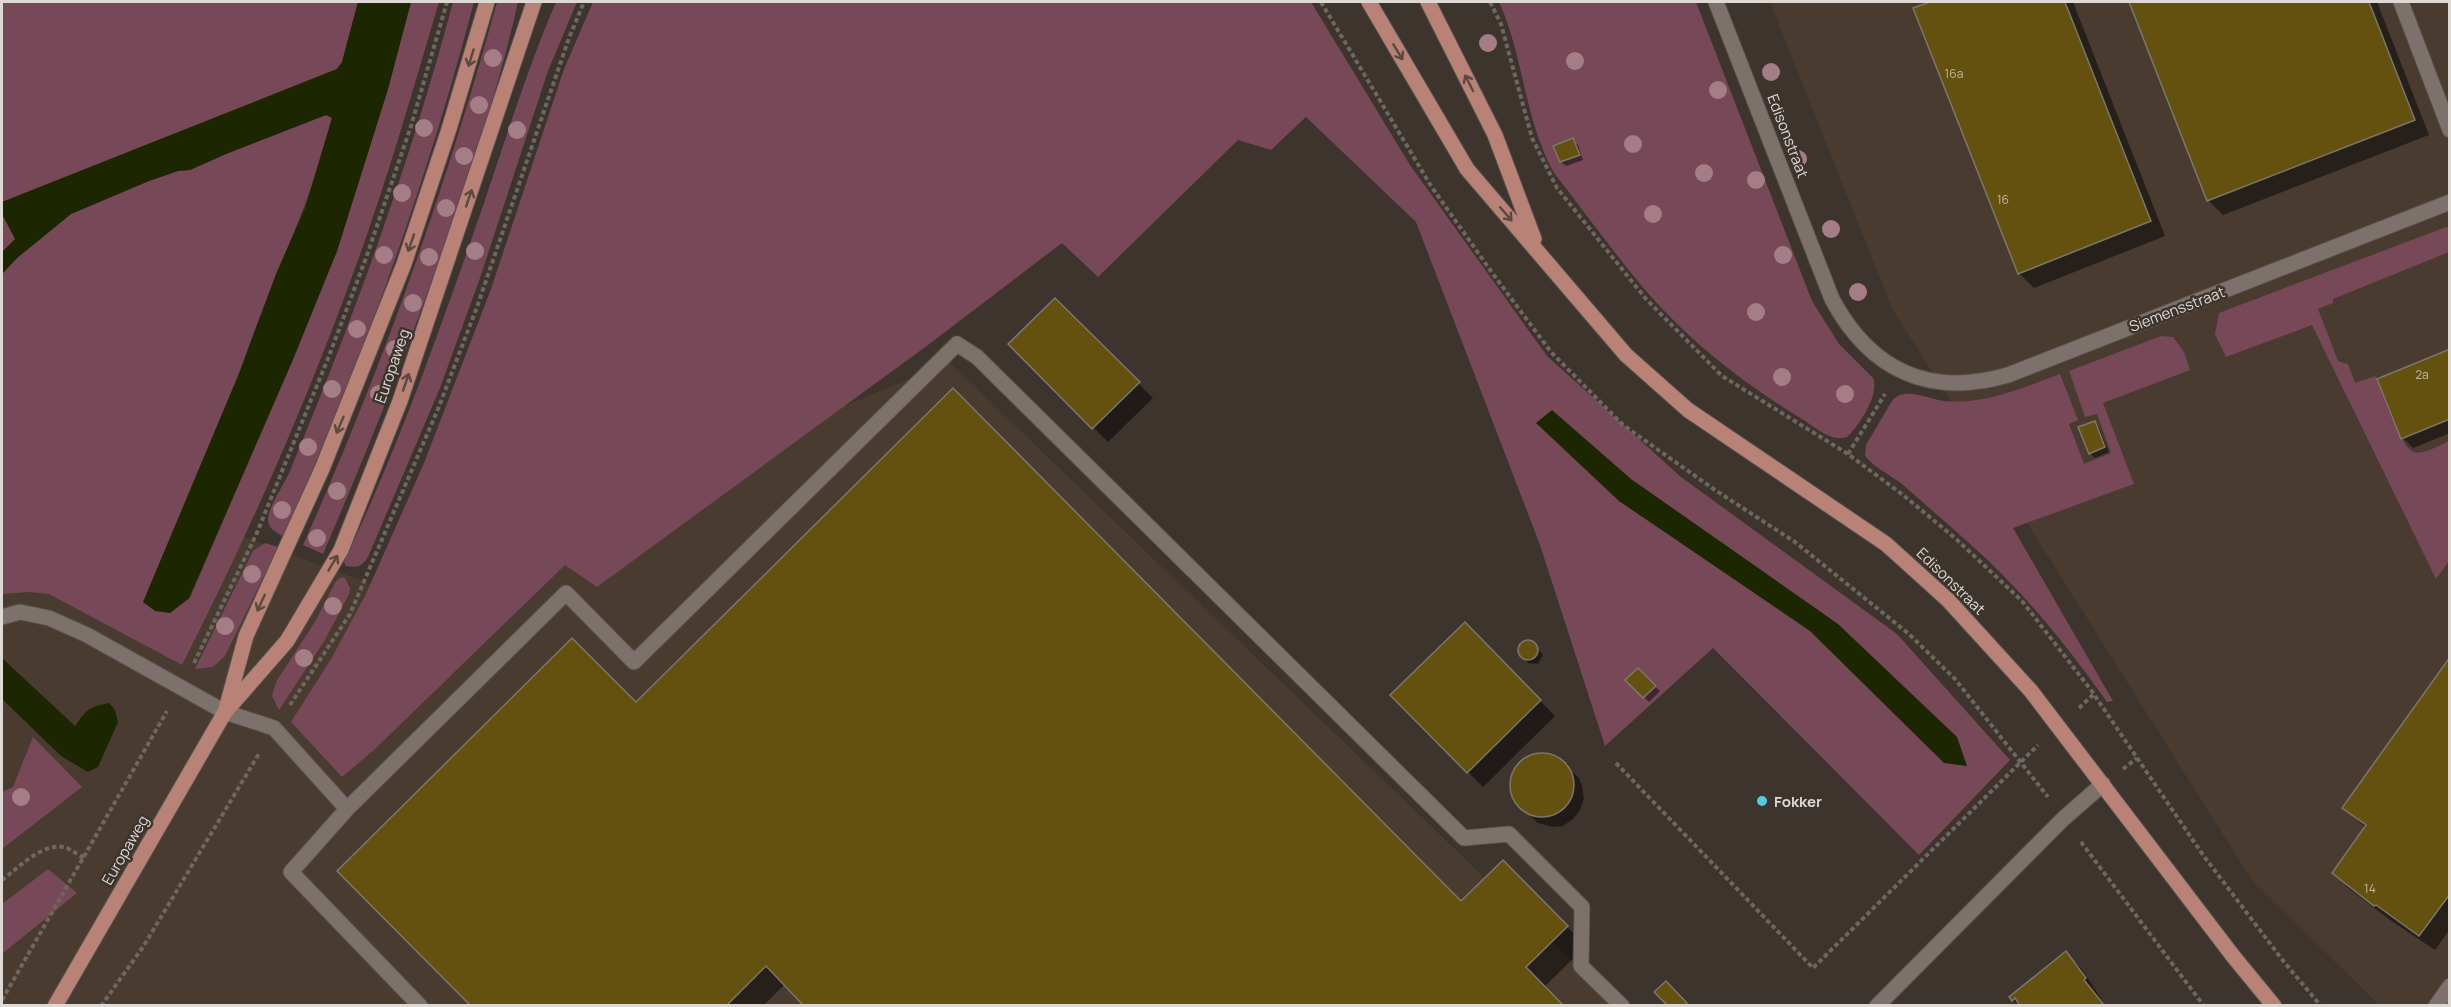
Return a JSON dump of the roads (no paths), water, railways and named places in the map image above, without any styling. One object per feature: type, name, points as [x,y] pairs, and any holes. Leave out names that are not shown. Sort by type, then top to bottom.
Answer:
[{"type":"main road","name":"Europaweg","points":[[225,712],[246,636],[322,469],[404,264],[488,2]]},
{"type":"main road","name":"Europaweg","points":[[55,1005],[225,712],[287,641],[341,550],[400,401],[534,2]]},
{"type":"main road","name":"Edisonstraat","points":[[1369,2],[1467,169],[1626,356],[1688,410],[1886,544],[1948,600],[2031,691],[2233,956],[2274,1005]]},
{"type":"main road","name":"Edisonstraat","points":[[1428,2],[1495,135],[1538,250]]},
{"type":"street","name":"Edisonstraat","points":[[1716,2],[1832,299],[1856,337],[1875,355],[1900,370]]},
{"type":"street","points":[[2401,2],[2450,130]]},
{"type":"street","name":"Siemensstraat","points":[[1900,370],[1920,378],[1941,382],[1986,381],[2008,375],[2450,202]]},
{"type":"street","points":[[420,1005],[291,872],[348,809],[566,593],[634,662],[957,344],[977,357],[1464,838],[1509,834],[1582,907],[1581,966],[1622,1005]]},
{"type":"street","points":[[2,617],[20,612],[49,618],[87,635],[225,712],[274,728],[348,809]]},
{"type":"street","points":[[1877,1005],[2063,819],[2103,784]]},
{"type":"street","points":[[2436,1005],[2450,986]]},
{"type":"place","name":"Fokker","points":[[1762,801]]}]
